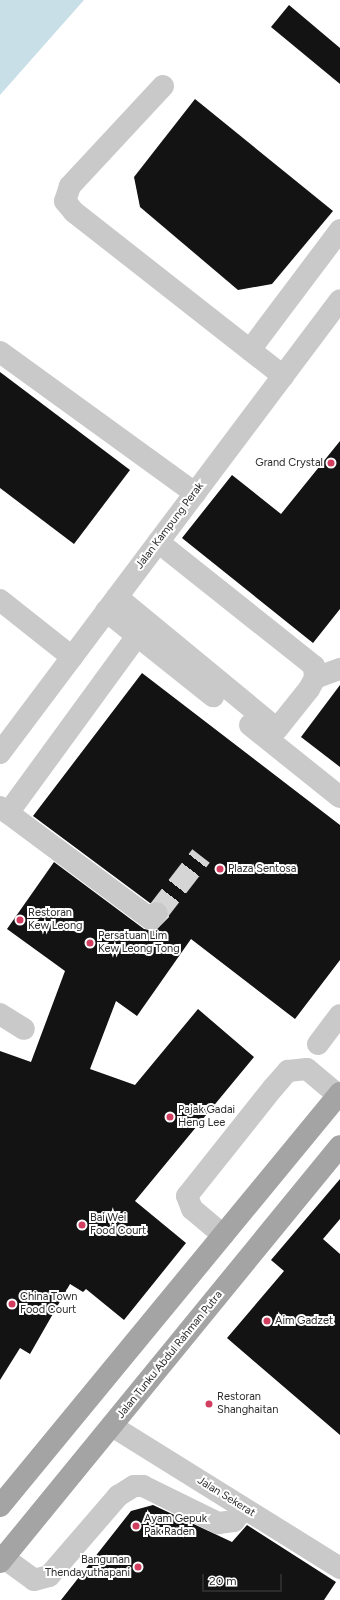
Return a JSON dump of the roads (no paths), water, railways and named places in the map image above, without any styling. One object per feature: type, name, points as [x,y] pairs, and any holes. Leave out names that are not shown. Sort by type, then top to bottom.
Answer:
[{"type":"main road","points":[[0,1506],[339,1094]]},
{"type":"main road","name":"Jalan Tunku Abdul Rahman Putra","points":[[2,1560],[340,1146]]},
{"type":"street","points":[[163,86],[70,186],[65,201],[74,212],[283,376]]},
{"type":"street","points":[[250,350],[340,230]]},
{"type":"street","name":"Jalan Kampung Perak","points":[[0,753],[340,300]]},
{"type":"street","points":[[0,352],[195,493]]},
{"type":"street","points":[[158,542],[314,666],[315,678]]},
{"type":"street","points":[[0,600],[72,657]]},
{"type":"street","points":[[112,604],[137,636],[340,797]]},
{"type":"street","points":[[112,604],[277,729],[340,782]]},
{"type":"street","points":[[137,636],[4,810],[154,916]]},
{"type":"street","points":[[277,729],[315,678],[340,669]]},
{"type":"street","points":[[0,1014],[24,1029]]},
{"type":"street","points":[[318,1044],[340,1015]]},
{"type":"street","points":[[223,1235],[192,1209],[187,1196],[268,1094],[288,1071],[297,1068],[307,1069],[339,1094]]},
{"type":"street","name":"Jalan Sekerat","points":[[112,1426],[340,1568]]},
{"type":"street","points":[[2,1560],[34,1580],[49,1576],[118,1496],[134,1486],[144,1486],[218,1523],[234,1521],[243,1508]]},
{"type":"water","points":[[0,0],[84,0],[0,95]]},
{"type":"tunnel","points":[[157,913],[201,856]]},
{"type":"place","name":"Grand Crystal","points":[[331,463]]},
{"type":"place","name":"Plaza Sentosa","points":[[220,869]]},
{"type":"place","name":"Restoran Kew Leong","points":[[20,920]]},
{"type":"place","name":"Persatuan Lim Kew Leong Tong","points":[[90,943]]},
{"type":"place","name":"Pajak Gadai Heng Lee","points":[[170,1117]]},
{"type":"place","name":"Bai Wei Food Court","points":[[82,1225]]},
{"type":"place","name":"China Town Food Court","points":[[12,1304]]},
{"type":"place","name":"Aim Gadzet","points":[[267,1321]]},
{"type":"place","name":"Restoran Shanghaitan","points":[[209,1404]]},
{"type":"place","name":"Ayam Gepuk Pak Raden","points":[[136,1526]]},
{"type":"place","name":"Bangunan Thendayuthapani","points":[[138,1567]]}]
